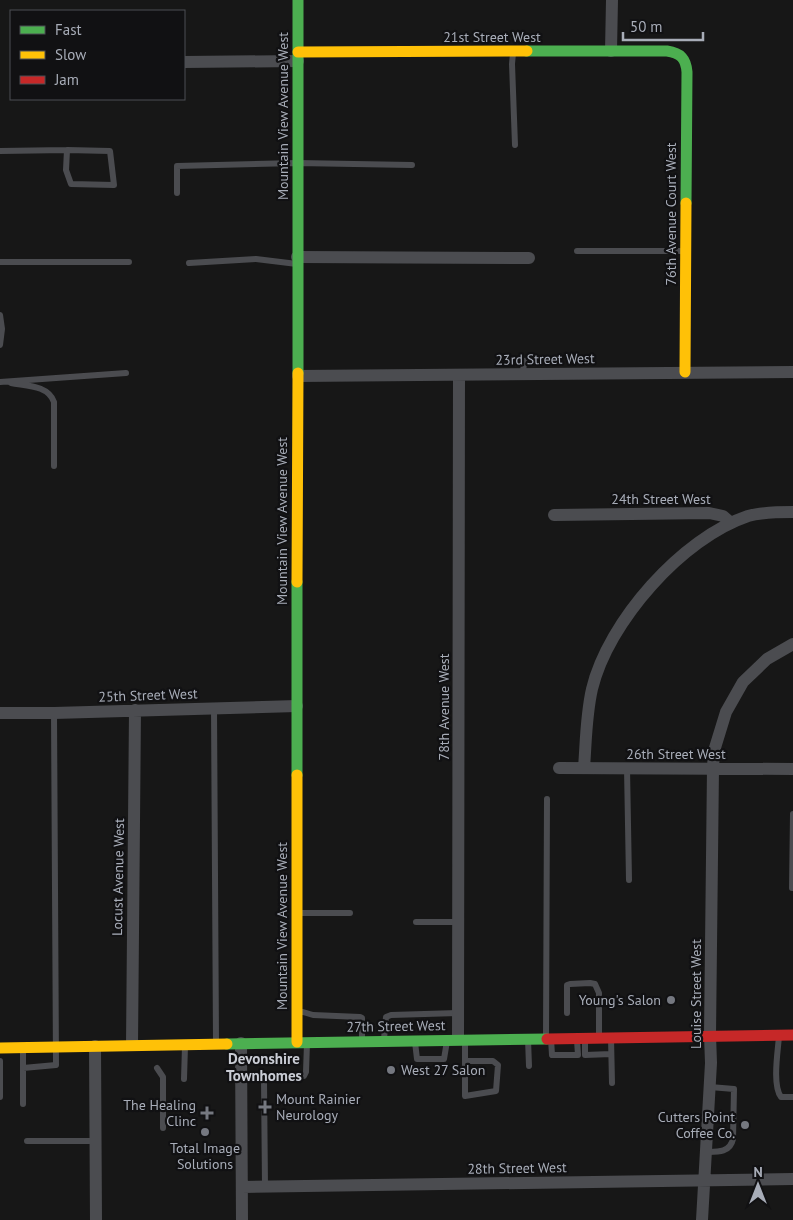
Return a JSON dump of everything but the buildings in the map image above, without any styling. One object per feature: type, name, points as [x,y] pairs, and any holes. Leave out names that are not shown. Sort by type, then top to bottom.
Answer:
[{"type":"street","name":"Mountain View Avenue West","points":[[298,0],[297,1012],[302,1042]]},
{"type":"street","points":[[612,0],[612,51]]},
{"type":"street","name":"21st Street West","points":[[185,62],[298,57],[612,51],[672,51],[680,53],[684,57]]},
{"type":"street","name":"76th Avenue Court West","points":[[684,57],[687,72],[686,372]]},
{"type":"street","points":[[297,260],[530,258]]},
{"type":"street","name":"23rd Street West","points":[[298,376],[793,372]]},
{"type":"street","name":"78th Avenue West","points":[[457,1039],[459,922],[459,375]]},
{"type":"street","points":[[584,768],[592,688],[601,664],[622,623],[639,599],[665,572],[696,546],[731,524],[750,515],[793,512]]},
{"type":"street","name":"24th Street West","points":[[554,514],[709,513],[723,516],[731,524]]},
{"type":"street","name":"Louise Street West","points":[[702,1220],[711,1063],[712,768],[714,750],[730,703],[739,688],[760,664],[793,644]]},
{"type":"street","name":"25th Street West","points":[[0,713],[54,714],[297,706]]},
{"type":"street","name":"Locust Avenue West","points":[[132,1045],[135,710]]},
{"type":"street","name":"26th Street West","points":[[559,768],[793,769]]},
{"type":"street","name":"27th Street West","points":[[0,1048],[793,1034]]},
{"type":"street","points":[[241,1043],[242,1220]]},
{"type":"street","points":[[95,1046],[96,1220]]},
{"type":"street","name":"28th Street West","points":[[242,1187],[793,1179]]},
{"type":"lane","points":[[514,52],[512,64],[515,145]]},
{"type":"lane","points":[[0,151],[67,150],[110,151],[114,185],[71,184],[66,170],[67,150]]},
{"type":"lane","points":[[177,193],[177,166],[298,163],[412,165]]},
{"type":"lane","points":[[578,251],[686,251]]},
{"type":"lane","points":[[189,263],[256,259],[297,260]]},
{"type":"lane","points":[[0,262],[129,262]]},
{"type":"lane","points":[[0,315],[2,329],[0,345]]},
{"type":"lane","points":[[523,374],[524,361],[538,359]]},
{"type":"lane","points":[[0,382],[126,373]]},
{"type":"lane","points":[[0,382],[36,387],[47,391],[53,398],[54,466]]},
{"type":"lane","points":[[214,708],[216,1044]]},
{"type":"lane","points":[[23,1068],[56,1065],[54,714]]},
{"type":"lane","points":[[627,768],[629,880]]},
{"type":"lane","points":[[547,799],[548,1038],[552,1055],[578,1055],[581,1037]]},
{"type":"lane","points":[[792,888],[793,814]]},
{"type":"lane","points":[[297,913],[350,913]]},
{"type":"lane","points":[[416,922],[459,922]]},
{"type":"lane","points":[[567,1014],[567,985],[594,984],[599,993],[599,1037]]},
{"type":"lane","points":[[297,1012],[313,1015],[360,1016],[362,1018],[362,1041]]},
{"type":"lane","points":[[384,1041],[386,1017],[391,1015],[458,1013]]},
{"type":"lane","points":[[779,1035],[778,1092],[781,1097],[793,1096]]},
{"type":"lane","points":[[581,1037],[585,1055],[612,1054]]},
{"type":"lane","points":[[611,1037],[612,1083]]},
{"type":"lane","points":[[528,1038],[529,1066]]},
{"type":"lane","points":[[414,1040],[417,1059],[444,1059],[457,1039]]},
{"type":"lane","points":[[457,1039],[465,1061],[465,1096],[496,1091],[498,1064],[493,1062],[465,1061]]},
{"type":"lane","points":[[265,1187],[264,1081],[269,1076],[304,1076],[306,1072],[302,1042]]},
{"type":"lane","points":[[184,1079],[186,1044]]},
{"type":"lane","points":[[23,1047],[23,1104]]},
{"type":"lane","points":[[0,1061],[0,1097]]},
{"type":"lane","points":[[157,1068],[163,1077],[163,1128]]},
{"type":"lane","points":[[706,1152],[726,1150],[732,1143],[734,1088],[710,1087]]},
{"type":"lane","points":[[27,1141],[96,1141]]},
{"type":"traffic: fast","points":[[298,0],[298,373]]},
{"type":"traffic: fast","points":[[527,51],[667,51],[682,57],[687,72],[686,203]]},
{"type":"traffic: fast","points":[[297,582],[297,775]]},
{"type":"traffic: fast","points":[[227,1044],[547,1039]]},
{"type":"traffic: slow","points":[[298,52],[527,51]]},
{"type":"traffic: slow","points":[[685,372],[686,203]]},
{"type":"traffic: slow","points":[[297,582],[298,373]]},
{"type":"traffic: slow","points":[[297,775],[297,1042]]},
{"type":"traffic: slow","points":[[0,1048],[227,1044]]},
{"type":"traffic: jam","points":[[547,1039],[793,1035]]},
{"type":"place","name":"Young's Salon","points":[[671,1000]]},
{"type":"place","name":"West 27 Salon","points":[[391,1070]]},
{"type":"place","name":"Mount Rainier Neurology","points":[[265,1107]]},
{"type":"place","name":"The Healing Clinc","points":[[207,1113]]},
{"type":"place","name":"Cutters Point Coffee Co.","points":[[745,1125]]},
{"type":"place","name":"Total Image Solutions","points":[[205,1132]]},
{"type":"district","name":"Devonshire Townhomes","points":[[264,1068]]}]
